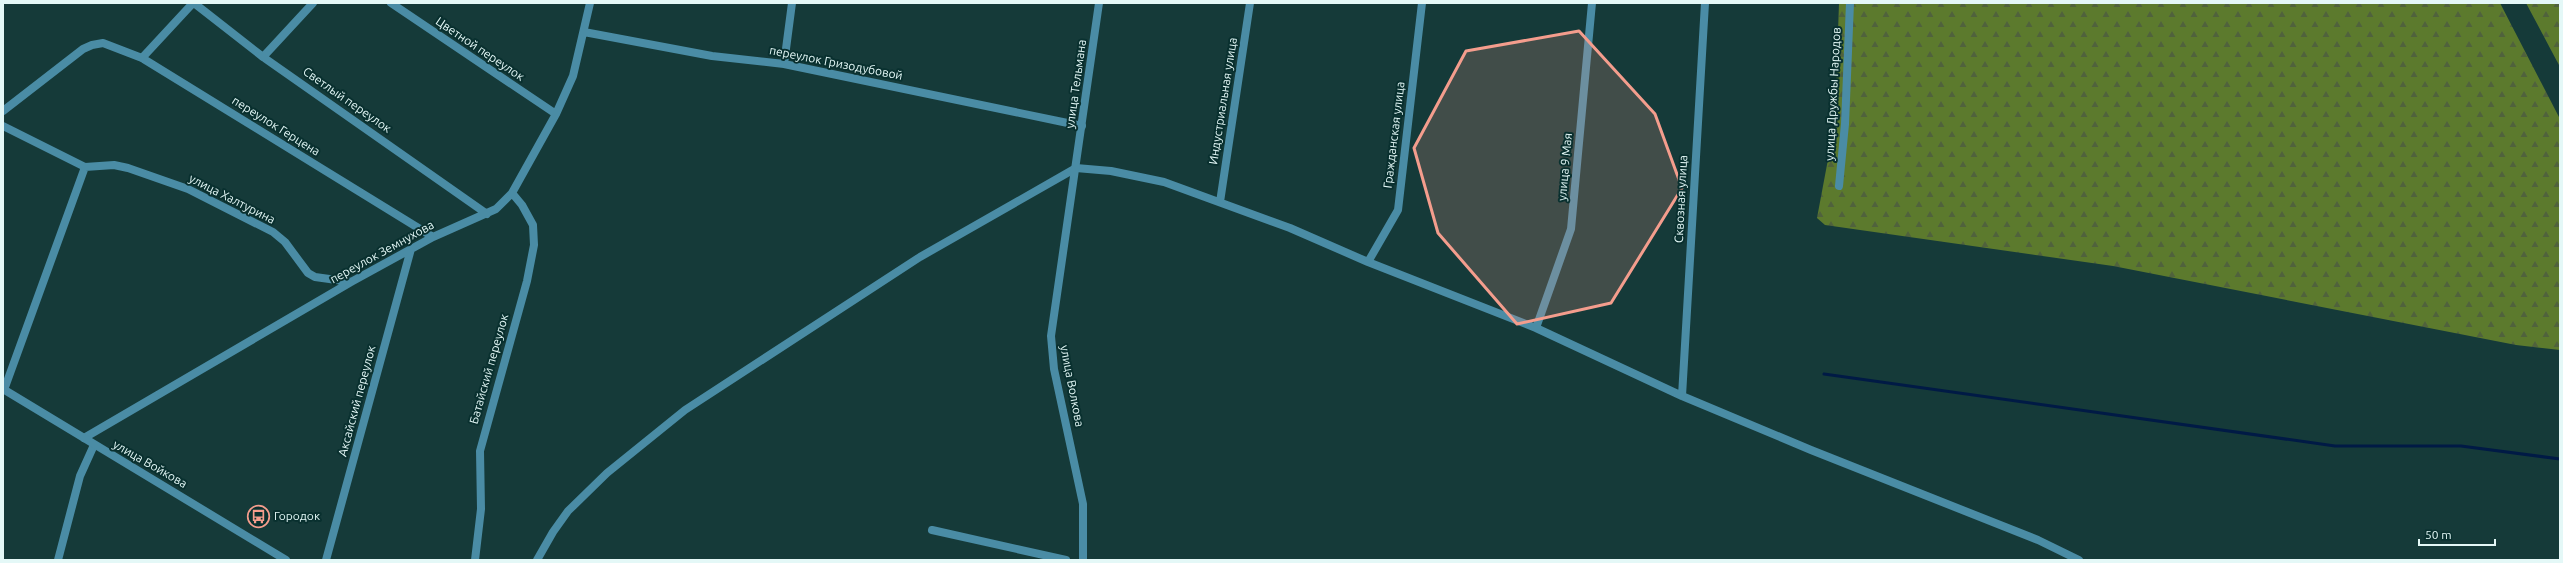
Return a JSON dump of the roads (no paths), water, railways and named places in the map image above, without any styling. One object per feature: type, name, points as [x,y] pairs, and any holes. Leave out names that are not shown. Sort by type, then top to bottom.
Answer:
[{"type":"street","name":"Светлый переулок","points":[[194,3],[263,57],[487,214]]},
{"type":"street","points":[[142,58],[194,3]]},
{"type":"street","points":[[263,57],[313,3]]},
{"type":"street","name":"Цветной переулок","points":[[391,3],[556,114]]},
{"type":"street","name":"переулок Земнухова","points":[[84,438],[351,282],[432,237],[496,209],[512,193],[556,114],[573,76],[590,3]]},
{"type":"street","points":[[784,64],[792,3]]},
{"type":"street","name":"улица Тельмана","points":[[1076,168],[1099,3]]},
{"type":"street","name":"Индустриальная улица","points":[[1220,202],[1250,3]]},
{"type":"street","name":"Гражданская улица","points":[[1368,262],[1398,210],[1422,3]]},
{"type":"street","name":"улица 9 Мая","points":[[1536,328],[1571,229],[1592,3]]},
{"type":"street","name":"Сквозная улица","points":[[1682,396],[1705,3]]},
{"type":"street","name":"улица Дружбы Народов","points":[[1839,186],[1845,124],[1850,3]]},
{"type":"street","name":"переулок Гризодубовой","points":[[584,32],[712,56],[784,64],[1082,126]]},
{"type":"street","name":"переулок Герцена","points":[[3,111],[83,49],[103,43],[142,58],[432,237]]},
{"type":"street","points":[[3,126],[85,167],[3,389]]},
{"type":"street","name":"улица Халтурина","points":[[85,167],[114,165],[128,168],[188,189],[273,232],[285,242],[308,273],[315,277],[351,282]]},
{"type":"street","points":[[537,560],[552,532],[568,511],[607,473],[685,410],[920,257],[1076,168],[1111,171],[1164,182],[1290,228],[1368,262],[1536,328],[1682,396],[2038,540],[2079,560]]},
{"type":"street","name":"улица Волкова","points":[[1076,168],[1051,336],[1054,369],[1083,504],[1083,560]]},
{"type":"street","name":"Батайский переулок","points":[[475,560],[481,509],[480,451],[527,281],[534,245],[533,226],[522,205],[512,193]]},
{"type":"street","name":"Аксайский переулок","points":[[326,560],[411,249]]},
{"type":"street","name":"улица Войкова","points":[[3,389],[286,560]]},
{"type":"street","points":[[58,560],[77,487],[94,445]]},
{"type":"street","points":[[932,530],[1066,560]]},
{"type":"waterway","points":[[1824,374],[2335,446],[2461,446],[2560,459]]},
{"type":"place","name":"Городок","points":[[258,516]]}]
